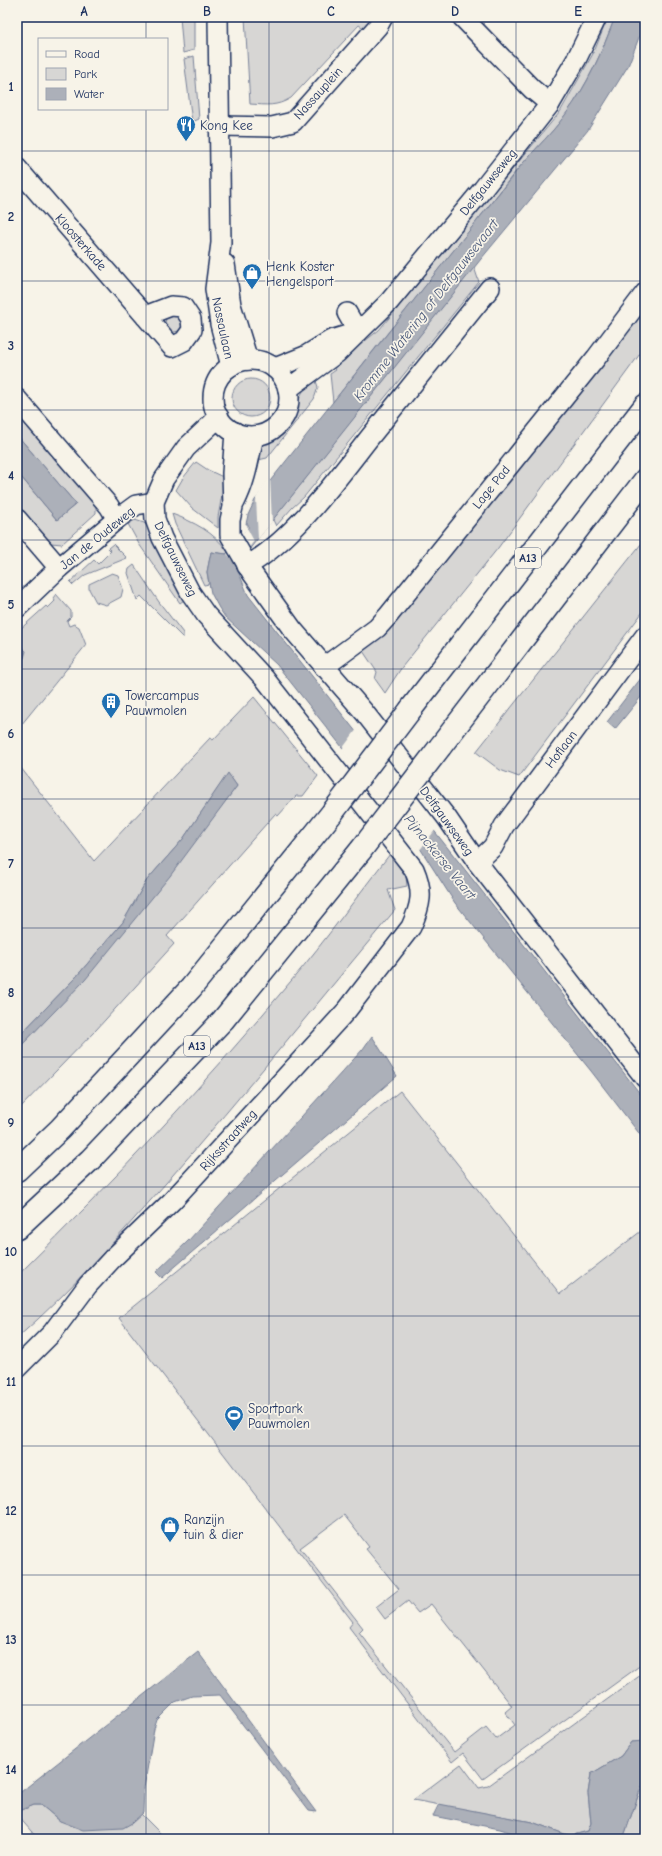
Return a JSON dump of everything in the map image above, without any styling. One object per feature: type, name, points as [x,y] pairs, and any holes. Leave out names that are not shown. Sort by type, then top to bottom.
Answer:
[{"type":"highway","name":"A13","points":[[17,1170],[60,1129],[191,988],[332,813],[645,406]]},
{"type":"highway","name":"A13","points":[[17,1228],[90,1160],[223,1020],[360,850],[645,480]]},
{"type":"street","points":[[218,17],[220,126]]},
{"type":"street","name":"Nassauplein","points":[[220,126],[272,127],[293,122],[378,26],[382,17]]},
{"type":"street","points":[[462,17],[532,88],[550,104]]},
{"type":"street","name":"Delfgauwseweg","points":[[288,389],[337,353],[389,302],[483,189],[550,104],[576,60],[597,17]]},
{"type":"street","name":"Nassaulaan","points":[[220,126],[221,243],[215,289],[220,324],[240,363]]},
{"type":"street","name":"Kloosterkade","points":[[17,168],[145,316]]},
{"type":"street","points":[[241,556],[265,556],[317,503],[490,288]]},
{"type":"street","name":"Lage Pad","points":[[324,667],[377,628],[388,616],[596,358],[645,293]]},
{"type":"street","points":[[347,313],[358,332]]},
{"type":"street","name":"Delfgauwseweg","points":[[275,368],[305,356],[331,340],[358,332]]},
{"type":"street","points":[[262,362],[275,368],[283,378],[288,389],[288,408],[279,424],[271,430],[245,434],[226,426],[219,417],[214,405],[214,392],[222,374],[240,363],[262,362]]},
{"type":"street","points":[[17,399],[109,506],[117,519]]},
{"type":"street","points":[[154,502],[164,479],[174,463],[195,438],[219,417]]},
{"type":"street","name":"Delfgauwseweg","points":[[245,434],[246,476],[241,491],[232,507],[230,520],[230,535],[241,556],[293,630],[364,712],[447,818],[477,862],[645,1078]]},
{"type":"street","name":"Delfgauwseweg","points":[[154,502],[155,519],[162,538],[190,592],[206,615],[288,706],[414,869],[420,883],[421,898]]},
{"type":"street","name":"Jan de Oudeweg","points":[[17,608],[59,568],[117,519],[136,505],[154,502]]},
{"type":"street","points":[[17,520],[59,568]]},
{"type":"street","name":"Hoflaan","points":[[477,862],[493,847],[504,826],[645,636]]},
{"type":"street","name":"Rijksstraatweg","points":[[17,1368],[52,1334],[88,1285],[172,1201],[347,1010],[410,927],[418,911],[421,898]]},
{"type":"green space","points":[[180,17],[194,17],[194,50],[183,53]]},
{"type":"green space","points":[[245,17],[376,17],[365,29],[359,25],[291,98],[281,103],[266,105],[250,104]]},
{"type":"green space","points":[[608,17],[615,17],[600,55],[574,103],[553,130],[512,176],[333,402],[330,374],[336,370],[333,366],[379,330],[560,112],[594,52]]},
{"type":"green space","points":[[194,56],[199,119],[192,122],[184,59]]},
{"type":"green space","points":[[474,267],[479,282],[304,497],[276,526],[273,520],[274,518]]},
{"type":"green space","points":[[645,307],[645,347],[498,548],[402,667],[385,693],[375,679],[377,672],[361,648]]},
{"type":"green space","points":[[170,314],[178,314],[183,319],[181,330],[178,332],[170,332],[165,327],[165,319]]},
{"type":"green space","points":[[315,378],[318,387],[314,399],[267,458],[258,460],[261,447],[286,427],[293,417],[302,393],[309,383]]},
{"type":"green space","points":[[251,379],[264,385],[270,398],[264,411],[251,417],[238,411],[232,398],[238,385]]},
{"type":"green space","points":[[17,412],[96,504],[96,513],[62,544],[51,543],[17,504],[17,472],[57,520],[76,504],[17,435]]},
{"type":"green space","points":[[196,462],[208,470],[225,478],[218,517],[218,528],[192,508],[176,490],[183,478]]},
{"type":"green space","points":[[172,514],[203,528],[210,533],[228,552],[226,554],[211,552],[207,572],[209,584],[204,585],[175,524]]},
{"type":"green space","points":[[135,520],[144,523],[150,528],[184,600],[180,603],[139,544],[128,524]]},
{"type":"green space","points":[[645,539],[645,609],[519,777],[500,770],[476,752]]},
{"type":"green space","points":[[113,544],[127,558],[85,575],[73,585],[70,582],[94,560],[98,564],[111,551],[108,548]]},
{"type":"green space","points":[[134,565],[159,602],[183,633],[183,638],[141,596],[137,600],[128,573],[129,569]]},
{"type":"green space","points":[[112,573],[118,575],[123,589],[121,597],[106,605],[96,602],[89,589],[89,584]]},
{"type":"green space","points":[[56,594],[71,611],[71,617],[67,621],[69,626],[74,624],[79,627],[86,645],[17,730],[17,664],[21,662],[24,648],[17,643],[17,632],[46,606],[48,608],[55,601],[53,598]]},
{"type":"green space","points":[[254,697],[318,776],[303,796],[296,796],[278,816],[275,814],[167,936],[174,944],[96,1030],[17,1111],[17,1050],[84,980],[237,786],[228,774],[183,839],[147,880],[123,922],[76,977],[17,1038],[17,763],[94,861],[210,738],[213,740]]},
{"type":"green space","points":[[390,854],[406,877],[407,886],[388,890],[395,910],[253,1082],[166,1183],[75,1282],[17,1338],[17,1276],[123,1169],[192,1095],[304,965]]},
{"type":"green space","points":[[400,1091],[560,1294],[645,1228],[645,1662],[483,1779],[463,1753],[452,1762],[349,1627],[353,1622],[119,1318]],"holes":[[[344,1515],[369,1547],[366,1549],[399,1589],[376,1607],[385,1619],[408,1601],[418,1613],[431,1604],[512,1706],[505,1712],[515,1725],[496,1739],[486,1727],[454,1752],[359,1632],[363,1628],[300,1548]]]},
{"type":"green space","points":[[645,1672],[645,1742],[631,1742],[621,1756],[591,1774],[588,1793],[591,1823],[588,1831],[570,1836],[532,1822],[413,1800],[461,1764],[479,1788],[488,1786]]},
{"type":"green space","points":[[645,1776],[645,1839],[623,1839]]},
{"type":"green space","points":[[34,1805],[41,1805],[60,1821],[132,1823],[141,1814],[166,1839],[38,1839],[17,1815],[17,1812]]},
{"type":"water","points":[[615,17],[645,17],[645,22],[628,66],[588,130],[481,259],[236,566],[248,595],[645,1100],[645,1141],[591,1071],[455,903],[411,834],[277,665],[225,617],[211,593],[207,572],[211,552],[227,554],[248,528],[248,524],[246,524],[248,515],[255,500],[523,163],[565,115],[588,80]]},
{"type":"water","points":[[17,435],[76,504],[57,520],[17,472]]},
{"type":"water","points":[[17,643],[26,651],[24,658],[17,664]]},
{"type":"water","points":[[645,673],[645,692],[615,729],[607,722]]},
{"type":"water","points":[[228,773],[237,786],[170,876],[85,980],[17,1050],[17,1038],[76,977],[123,922],[147,880],[183,839]]},
{"type":"water","points":[[372,1036],[397,1076],[162,1278],[156,1272],[188,1241],[363,1049]]},
{"type":"water","points":[[198,1652],[316,1812],[309,1811],[220,1695],[192,1696],[175,1702],[157,1720],[154,1729],[144,1788],[143,1813],[132,1823],[123,1828],[83,1830],[60,1821],[41,1805],[34,1805],[17,1812],[17,1795]]},
{"type":"water","points":[[644,1741],[645,1776],[623,1839],[531,1839],[500,1829],[433,1816],[439,1804],[532,1822],[570,1836],[588,1831],[591,1823],[588,1793],[591,1774],[621,1756],[631,1742]]},
{"type":"pier","points":[[270,478],[272,522],[258,539],[256,498]]},
{"type":"pier","points":[[247,528],[254,541],[236,565],[227,554]]},
{"type":"pier","points":[[357,729],[436,829],[419,851],[410,835],[342,749]]},
{"type":"place","name":"Kong Kee","points":[[186,142]]},
{"type":"place","name":"Henk Koster Hengelsport","points":[[252,290]]},
{"type":"place","name":"Towercampus Pauwmolen","points":[[111,719]]},
{"type":"place","name":"Sportpark Pauwmolen","points":[[234,1432]]},
{"type":"place","name":"Ranzijn tuin & dier","points":[[170,1543]]},
{"type":"water label","name":"Kromme Watering of Delfgauwsevaart","points":[[426,310]]},
{"type":"water label","name":"Pijnackerse Vaart","points":[[440,857]]}]
